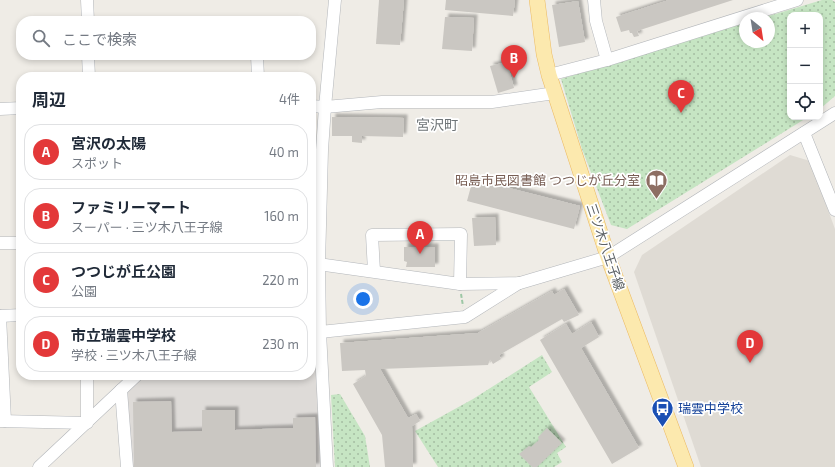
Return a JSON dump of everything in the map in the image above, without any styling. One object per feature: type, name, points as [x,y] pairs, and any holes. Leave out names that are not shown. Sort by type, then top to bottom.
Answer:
[{"type":"main road","name":"三ツ木八王子線","points":[[536,0],[544,54],[549,75],[608,257],[686,467]]},
{"type":"street","points":[[87,0],[88,16]]},
{"type":"street","points":[[316,236],[317,150],[325,107],[335,0]]},
{"type":"street","points":[[594,0],[596,20],[607,60]]},
{"type":"street","points":[[549,75],[607,60],[797,0]]},
{"type":"street","points":[[88,60],[89,72]]},
{"type":"street","points":[[258,60],[258,72]]},
{"type":"street","points":[[316,106],[325,107],[382,102],[492,102],[555,93]]},
{"type":"street","points":[[0,109],[16,108]]},
{"type":"street","points":[[320,332],[465,317],[520,283],[608,257],[835,113]]},
{"type":"street","points":[[804,134],[835,210]]},
{"type":"street","points":[[374,271],[372,235],[462,234],[460,284]]},
{"type":"street","points":[[0,243],[16,243]]},
{"type":"street","points":[[316,263],[460,284],[520,283]]},
{"type":"street","points":[[316,277],[327,467]]},
{"type":"street","points":[[16,315],[0,316],[2,421],[87,423]]},
{"type":"street","points":[[87,380],[87,423]]},
{"type":"street","points":[[39,467],[132,380]]},
{"type":"street","points":[[122,390],[127,467]]},
{"type":"path","points":[[460,284],[465,317]]},
{"type":"shaded area","points":[[790,155],[810,161],[835,229],[835,467],[701,467],[634,272],[642,255]]},
{"type":"shaded area","points":[[317,346],[322,467],[129,467],[124,383],[127,380],[316,380]]},
{"type":"green space","points":[[822,0],[832,0],[835,2],[835,96],[823,106],[823,12],[787,12],[787,120],[803,120],[627,229],[611,225],[582,149],[561,79],[739,25],[739,48],[775,48],[775,14]]},
{"type":"green space","points":[[542,355],[552,372],[529,387],[566,447],[557,453],[562,462],[554,467],[438,467],[415,431],[473,399]]},
{"type":"green space","points":[[340,394],[365,436],[370,467],[335,467],[331,395]]},
{"type":"building","points":[[379,0],[404,0],[400,45],[376,44]]},
{"type":"building","points":[[446,0],[515,0],[513,16],[445,10]]},
{"type":"building","points":[[669,0],[733,0],[637,31],[639,36],[634,37],[629,30],[621,32],[616,17]]},
{"type":"building","points":[[578,1],[585,42],[559,47],[552,5]]},
{"type":"building","points":[[445,17],[474,18],[472,51],[442,49]]},
{"type":"building","points":[[507,62],[514,88],[498,93],[490,66]]},
{"type":"building","points":[[332,117],[404,118],[403,137],[362,136],[362,143],[352,142],[352,136],[332,136]]},
{"type":"building","points":[[473,179],[580,206],[574,229],[467,201]]},
{"type":"building","points":[[495,217],[496,245],[474,246],[472,218]]},
{"type":"building","points":[[404,247],[435,247],[435,267],[406,267],[407,262],[404,261]]},
{"type":"building","points":[[564,289],[579,315],[564,322],[562,319],[499,355],[501,359],[493,364],[490,359],[488,365],[380,369],[408,418],[416,414],[420,421],[412,426],[413,467],[385,467],[382,435],[353,384],[366,376],[365,370],[342,371],[340,343],[478,333],[552,291],[554,295]]},
{"type":"building","points":[[591,322],[599,337],[581,348],[639,448],[612,464],[540,340],[566,324],[572,334]]},
{"type":"building","points":[[171,401],[172,432],[202,431],[202,410],[235,410],[235,430],[293,428],[293,418],[315,417],[316,467],[134,467],[133,402]]},
{"type":"building","points":[[547,428],[562,443],[537,467],[532,467],[519,454],[539,440],[538,437]]},
{"type":"place","name":"ファミリーマート","points":[[514,78]]},
{"type":"place","name":"つつじが丘公園","points":[[681,113]]},
{"type":"place","name":"昭島市民図書館 つつじが丘分室","points":[[656,200]]},
{"type":"place","name":"宮沢の太陽","points":[[420,254]]},
{"type":"place","name":"市立瑞雲中学校","points":[[750,363]]},
{"type":"place","name":"瑞雲中学校","points":[[663,428]]},
{"type":"district","name":"宮沢町","points":[[437,125]]}]
